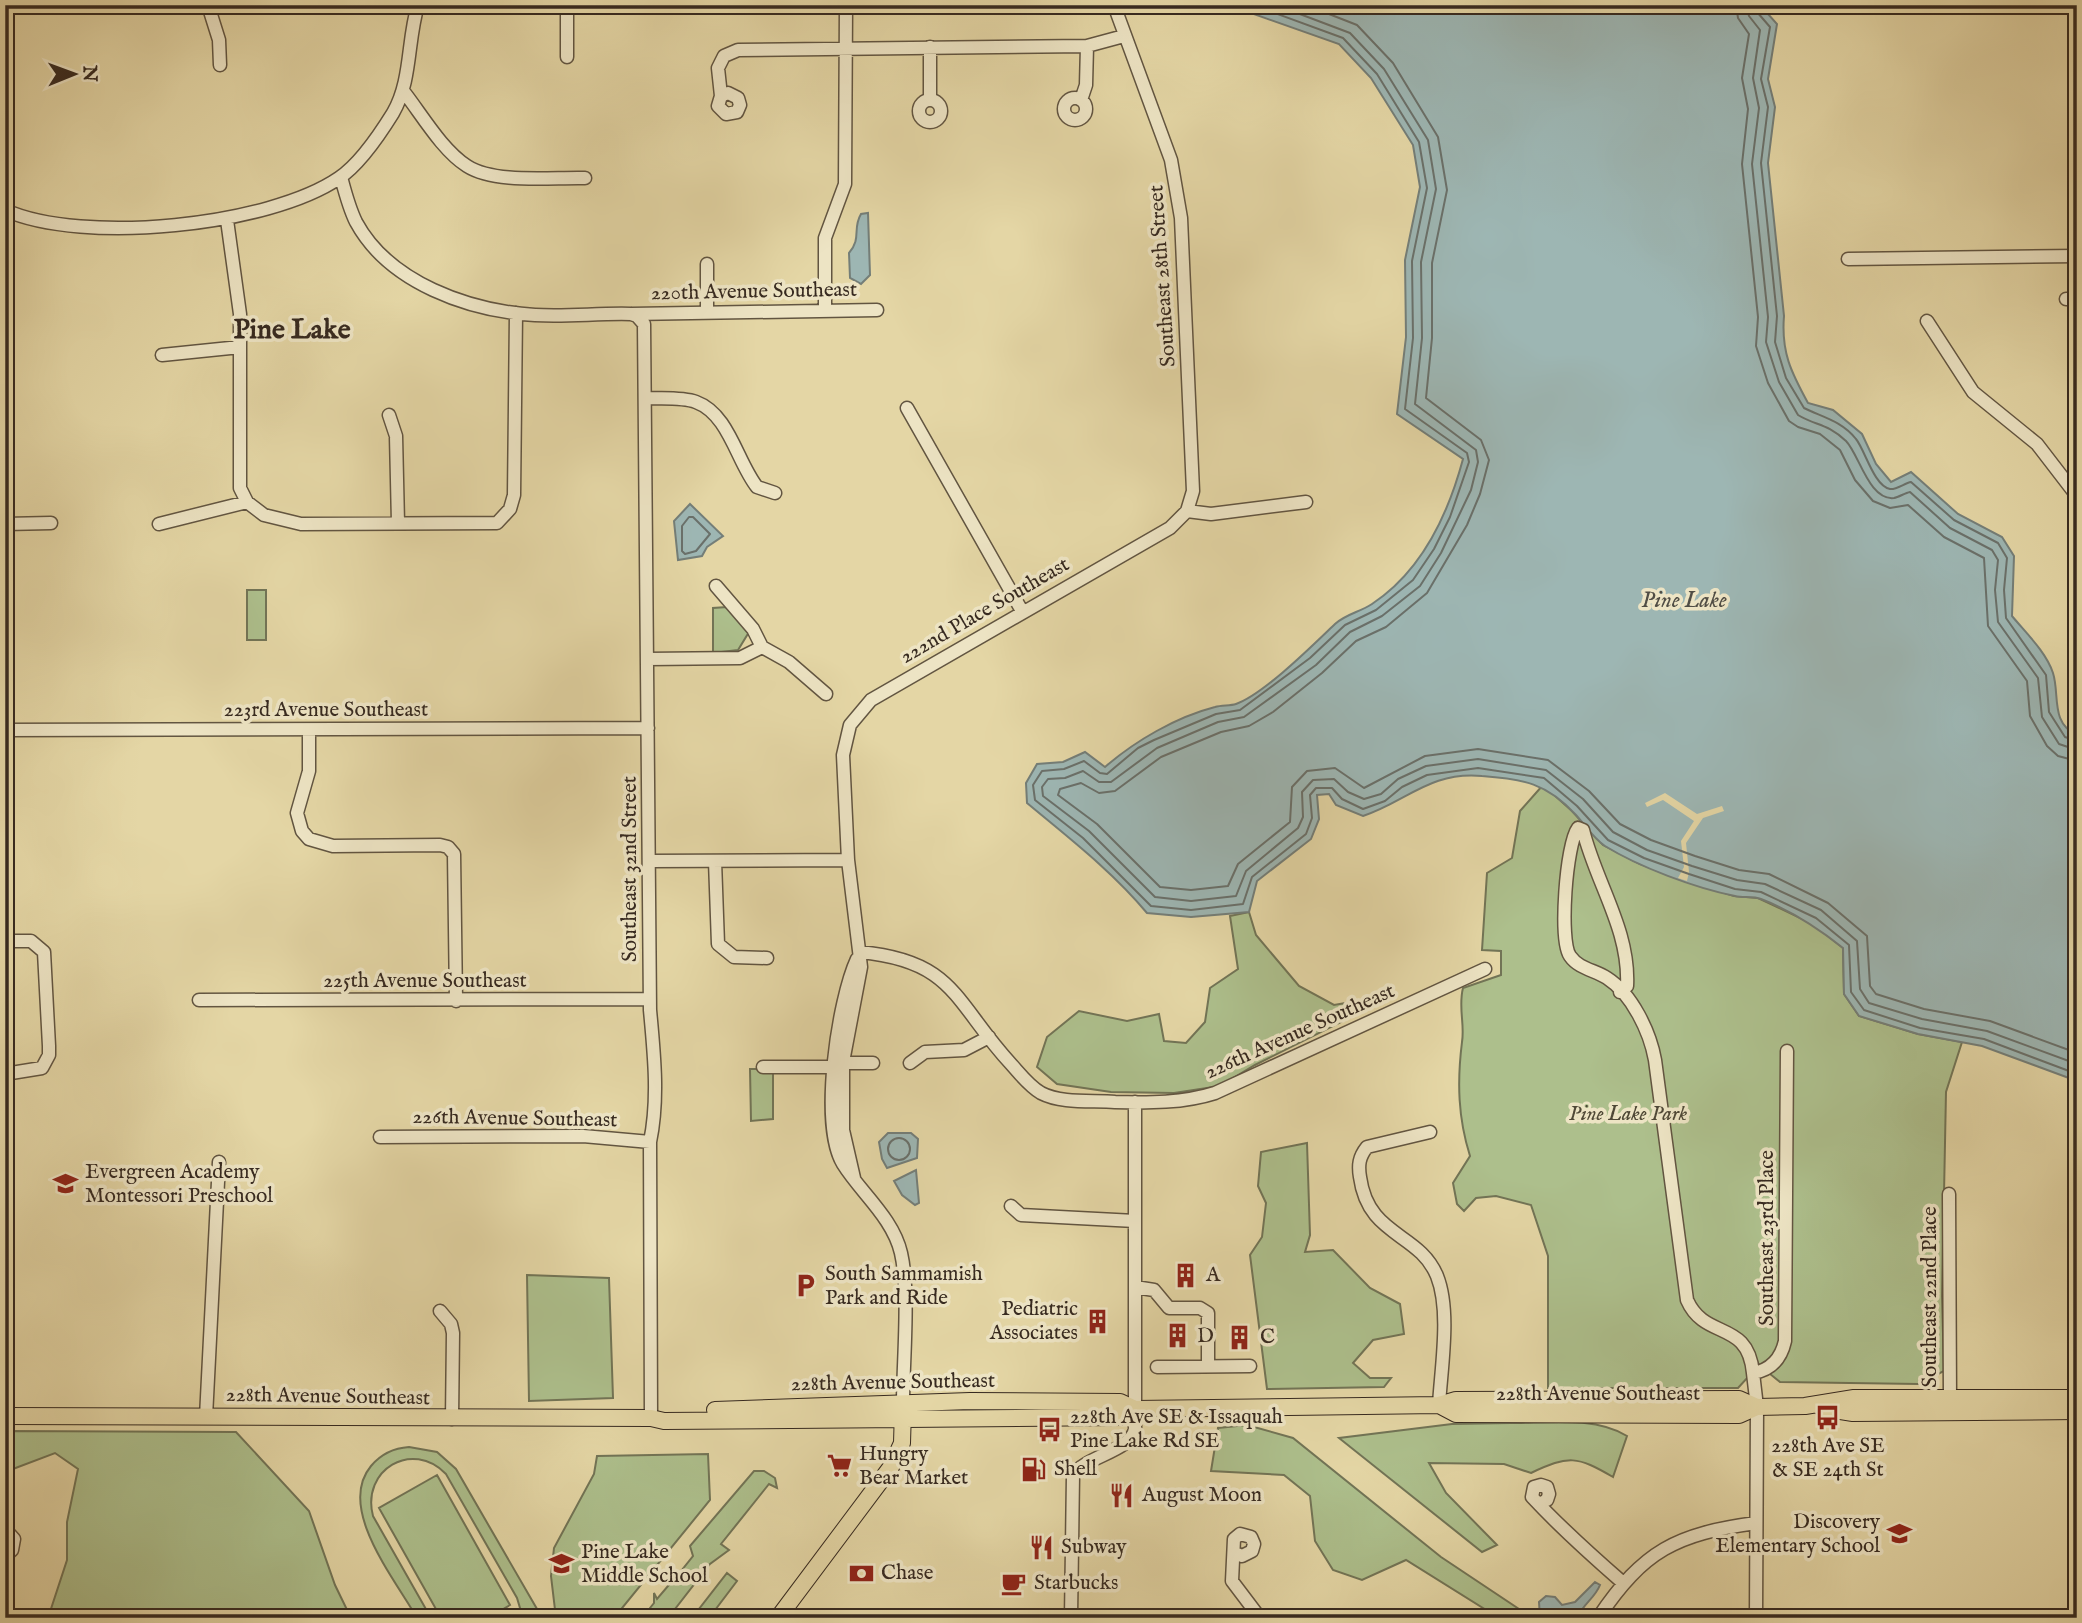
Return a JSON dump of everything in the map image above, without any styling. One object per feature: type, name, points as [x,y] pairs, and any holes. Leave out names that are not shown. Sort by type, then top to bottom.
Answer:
[{"type":"main road","name":"228th Avenue Southeast","points":[[5,1416],[651,1418],[663,1412],[682,1411],[903,1410],[1120,1402],[1135,1409],[1439,1405],[1456,1415],[1547,1407],[1739,1415],[1757,1407],[1805,1406],[1854,1398],[2077,1398]]},
{"type":"main road","points":[[2022,1411],[2077,1398]]},
{"type":"main road","name":"228th Avenue Southeast","points":[[1805,1406],[1853,1413],[2077,1411]]},
{"type":"main road","points":[[778,1618],[891,1467],[902,1443],[903,1410]]},
{"type":"street","points":[[208,5],[219,40],[220,65]]},
{"type":"street","points":[[567,5],[567,57]]},
{"type":"street","points":[[825,309],[825,238],[845,184],[846,5]]},
{"type":"street","name":"Southeast 28th Street","points":[[1114,5],[1171,160],[1178,196],[1195,467],[1193,491],[1187,511]]},
{"type":"street","points":[[5,210],[30,220],[62,225],[149,226],[227,220],[291,201],[341,177],[382,130],[404,92],[413,6]]},
{"type":"street","points":[[721,96],[718,68],[730,52],[1087,46],[1125,36]]},
{"type":"street","points":[[1081,100],[1086,85],[1087,46]]},
{"type":"street","points":[[930,47],[930,100]]},
{"type":"street","points":[[404,92],[455,156],[478,172],[494,176],[585,178]]},
{"type":"street","name":"220th Avenue Southeast","points":[[341,177],[355,221],[381,256],[397,270],[456,298],[516,313],[636,317],[707,311],[877,310]]},
{"type":"street","points":[[227,220],[240,314],[240,488],[247,502],[264,515],[301,524],[489,524],[506,515],[514,495],[516,313]]},
{"type":"street","points":[[1848,259],[2077,256]]},
{"type":"street","points":[[707,264],[707,311]]},
{"type":"street","name":"Southeast 32nd Street","points":[[636,317],[645,331],[647,398],[650,999],[654,1034],[654,1122],[650,1142],[651,1418]]},
{"type":"street","points":[[1927,321],[1973,392],[2037,444],[2077,496]]},
{"type":"street","points":[[162,355],[240,347]]},
{"type":"street","points":[[647,398],[687,400],[705,407],[724,429],[757,487],[775,493]]},
{"type":"street","points":[[907,408],[1021,611]]},
{"type":"street","points":[[390,415],[396,436],[398,523]]},
{"type":"street","points":[[159,524],[247,502]]},
{"type":"street","points":[[1187,511],[1211,514],[1306,502]]},
{"type":"street","name":"222nd Place Southeast","points":[[860,952],[848,860],[843,773],[846,737],[855,715],[863,707],[1021,611],[1170,528],[1187,511]]},
{"type":"street","points":[[5,524],[51,523]]},
{"type":"street","points":[[716,586],[753,629],[762,647],[789,662],[825,694]]},
{"type":"street","points":[[648,659],[740,658],[762,647]]},
{"type":"street","name":"223rd Avenue Southeast","points":[[5,730],[648,728]]},
{"type":"street","points":[[309,730],[309,771],[297,813],[302,831],[316,844],[440,845],[448,847],[454,854],[456,1001]]},
{"type":"street","points":[[1620,992],[1627,986],[1628,970],[1619,927],[1611,902],[1592,865],[1583,830],[1577,828],[1573,838],[1567,886],[1566,943],[1569,955],[1580,965],[1608,978],[1646,1026],[1652,1041],[1687,1300],[1699,1321],[1731,1334],[1744,1344],[1751,1354],[1757,1407],[1756,1618]]},
{"type":"street","points":[[650,861],[848,860]]},
{"type":"street","points":[[715,861],[718,944],[734,957],[767,958]]},
{"type":"street","points":[[5,941],[31,941],[41,948],[47,957],[49,1046],[49,1055],[42,1068],[5,1074]]},
{"type":"street","points":[[903,1410],[901,1254],[891,1230],[837,1150],[838,1026],[860,952],[909,960],[936,975],[989,1037],[964,1050],[925,1052],[910,1063]]},
{"type":"street","name":"226th Avenue Southeast","points":[[989,1037],[1026,1080],[1041,1093],[1063,1098],[1135,1102],[1194,1099],[1215,1093],[1485,969]]},
{"type":"street","name":"225th Avenue Southeast","points":[[200,1000],[650,999]]},
{"type":"street","name":"Southeast 23rd Place","points":[[1753,1373],[1769,1368],[1775,1362],[1785,1341],[1787,1052]]},
{"type":"street","points":[[762,1067],[873,1063]]},
{"type":"street","points":[[1071,1618],[1073,1475],[1083,1465],[1131,1440],[1135,1429],[1135,1102]]},
{"type":"street","points":[[1430,1132],[1377,1142],[1367,1147],[1362,1153],[1359,1170],[1366,1205],[1426,1259],[1440,1286],[1443,1307],[1439,1405]]},
{"type":"street","name":"226th Avenue Southeast","points":[[380,1137],[556,1135],[650,1142]]},
{"type":"street","points":[[206,1417],[219,1162]]},
{"type":"street","name":"Southeast 22nd Place","points":[[1949,1194],[1950,1400]]},
{"type":"street","points":[[1011,1206],[1021,1216],[1135,1221]]},
{"type":"street","points":[[1135,1287],[1154,1290],[1169,1308],[1200,1308],[1208,1313],[1208,1366]]},
{"type":"street","points":[[440,1311],[451,1324],[453,1333],[452,1419]]},
{"type":"street","points":[[1157,1367],[1250,1366]]},
{"type":"street","points":[[1541,1503],[1549,1517],[1622,1582]]},
{"type":"street","points":[[1598,1618],[1622,1582],[1652,1556],[1687,1537],[1756,1523]]},
{"type":"street","points":[[5,1529],[14,1539],[12,1550],[5,1556]]},
{"type":"street","points":[[1235,1553],[1232,1581],[1260,1618]]},
{"type":"green space","points":[[247,590],[266,590],[266,640],[247,640]]},
{"type":"green space","points":[[727,607],[749,632],[738,650],[713,653],[713,608]]},
{"type":"green space","name":"Pine Lake Park","points":[[1543,785],[1572,811],[1603,845],[1640,864],[1687,881],[1734,896],[1758,898],[1813,924],[1843,948],[1844,994],[1859,1016],[1918,1034],[1962,1042],[1946,1092],[1942,1296],[1944,1371],[1919,1384],[1780,1382],[1759,1365],[1738,1388],[1548,1388],[1548,1256],[1531,1205],[1496,1196],[1476,1198],[1464,1211],[1457,1204],[1453,1183],[1470,1156],[1460,1100],[1463,988],[1501,975],[1501,951],[1482,950],[1487,873],[1512,858],[1520,811]]},
{"type":"green space","points":[[1249,912],[1256,935],[1299,986],[1334,1005],[1368,999],[1363,1011],[1255,1065],[1220,1086],[1174,1093],[1111,1092],[1057,1084],[1037,1067],[1047,1037],[1079,1011],[1127,1021],[1159,1014],[1164,1041],[1186,1043],[1205,1022],[1210,988],[1238,969],[1230,916]]},
{"type":"green space","points":[[750,1069],[773,1069],[773,1119],[751,1121]]},
{"type":"green space","points":[[1307,1143],[1310,1235],[1305,1252],[1333,1250],[1370,1288],[1400,1304],[1404,1334],[1373,1340],[1353,1363],[1370,1378],[1391,1378],[1384,1387],[1267,1389],[1250,1255],[1262,1237],[1266,1203],[1258,1186],[1261,1152]]},
{"type":"green space","points":[[527,1275],[609,1278],[613,1398],[529,1401]]},
{"type":"green space","points":[[1586,1423],[1627,1436],[1613,1477],[1573,1460],[1555,1463],[1531,1473],[1504,1464],[1429,1463],[1446,1493],[1497,1545],[1482,1552],[1339,1438],[1452,1424]]},
{"type":"green space","points":[[1247,1425],[1293,1438],[1441,1557],[1525,1613],[1518,1618],[1499,1618],[1406,1560],[1362,1580],[1333,1570],[1315,1541],[1310,1496],[1284,1475],[1211,1471],[1218,1428]]},
{"type":"green space","points":[[5,1431],[236,1432],[309,1511],[335,1585],[351,1618],[48,1618],[67,1560],[67,1522],[78,1469],[55,1453],[5,1472]]},
{"type":"green space","points":[[409,1447],[437,1452],[456,1469],[537,1609],[535,1618],[523,1618],[517,1598],[446,1474],[433,1464],[419,1459],[405,1460],[382,1473],[371,1500],[373,1516],[431,1618],[417,1618],[373,1543],[364,1522],[360,1502],[362,1483],[371,1466],[388,1452]]},
{"type":"green space","points":[[708,1454],[710,1500],[614,1618],[556,1618],[551,1576],[554,1548],[594,1474],[597,1456]]},
{"type":"green space","points":[[754,1471],[764,1471],[775,1478],[777,1488],[769,1484],[721,1544],[729,1550],[710,1564],[668,1618],[642,1618],[654,1603],[654,1593],[657,1599],[674,1579],[671,1572],[673,1570],[677,1576],[693,1556],[690,1546]]},
{"type":"green space","points":[[437,1475],[510,1605],[488,1618],[441,1618],[379,1508]]},
{"type":"green space","points":[[727,1573],[737,1581],[709,1618],[692,1618]]},
{"type":"water","name":"Pine Lake","points":[[1245,5],[1760,5],[1777,24],[1768,79],[1775,107],[1768,163],[1784,316],[1784,340],[1792,371],[1808,403],[1833,410],[1862,434],[1876,464],[1891,482],[1911,472],[1958,514],[2002,537],[2014,556],[2012,616],[2050,665],[2055,681],[2059,716],[2069,730],[2077,735],[2077,1081],[1982,1046],[1918,1034],[1859,1016],[1844,994],[1843,948],[1824,934],[1761,899],[1703,888],[1619,854],[1597,840],[1555,796],[1522,781],[1482,776],[1448,778],[1363,816],[1336,805],[1329,794],[1317,795],[1319,819],[1311,839],[1257,881],[1249,912],[1191,917],[1147,913],[1105,869],[1027,803],[1026,783],[1037,764],[1063,762],[1085,752],[1105,767],[1129,748],[1171,724],[1200,711],[1236,704],[1247,699],[1288,668],[1339,621],[1367,607],[1390,591],[1431,540],[1449,501],[1463,459],[1397,414],[1406,337],[1405,260],[1420,187],[1413,145],[1371,78],[1339,44],[1248,12]]},
{"type":"water","points":[[868,213],[870,275],[861,284],[850,278],[849,253],[855,243],[858,219],[861,214]]},
{"type":"water","points":[[690,504],[723,536],[707,547],[702,556],[678,560],[674,521]]},
{"type":"water","points":[[888,1133],[911,1133],[918,1139],[917,1158],[887,1168],[882,1159],[879,1142]]},
{"type":"water","points":[[916,1170],[919,1203],[915,1205],[902,1195],[894,1181]]},
{"type":"water","points":[[1595,1582],[1600,1585],[1598,1590],[1577,1618],[1540,1618],[1539,1602],[1546,1596],[1555,1597],[1562,1605],[1575,1602]]},
{"type":"pier","points":[[1665,793],[1697,814],[1722,806],[1724,811],[1703,818],[1686,843],[1689,872],[1687,881],[1678,878],[1684,867],[1681,841],[1694,821],[1663,800],[1647,807],[1645,803]]},
{"type":"place","name":"Evergreen Academy Montessori Preschool","points":[[65,1184]]},
{"type":"place","name":"A","points":[[1186,1275]]},
{"type":"place","name":"South Sammamish Park and Ride","points":[[805,1286]]},
{"type":"place","name":"Pediatric Associates","points":[[1098,1321]]},
{"type":"place","name":"D","points":[[1177,1336]]},
{"type":"place","name":"C","points":[[1240,1337]]},
{"type":"place","name":"228th Ave SE & SE 24th St","points":[[1828,1417]]},
{"type":"place","name":"228th Ave SE & Issaquah Pine Lake Rd SE","points":[[1050,1429]]},
{"type":"place","name":"Hungry Bear Market","points":[[839,1466]]},
{"type":"place","name":"Shell","points":[[1034,1469]]},
{"type":"place","name":"August Moon","points":[[1122,1495]]},
{"type":"place","name":"Discovery Elementary School","points":[[1900,1534]]},
{"type":"place","name":"Subway","points":[[1041,1547]]},
{"type":"place","name":"Pine Lake Middle School","points":[[561,1564]]},
{"type":"place","name":"Chase","points":[[861,1573]]},
{"type":"place","name":"Starbucks","points":[[1014,1583]]},
{"type":"district","name":"Pine Lake","points":[[292,330]]}]
